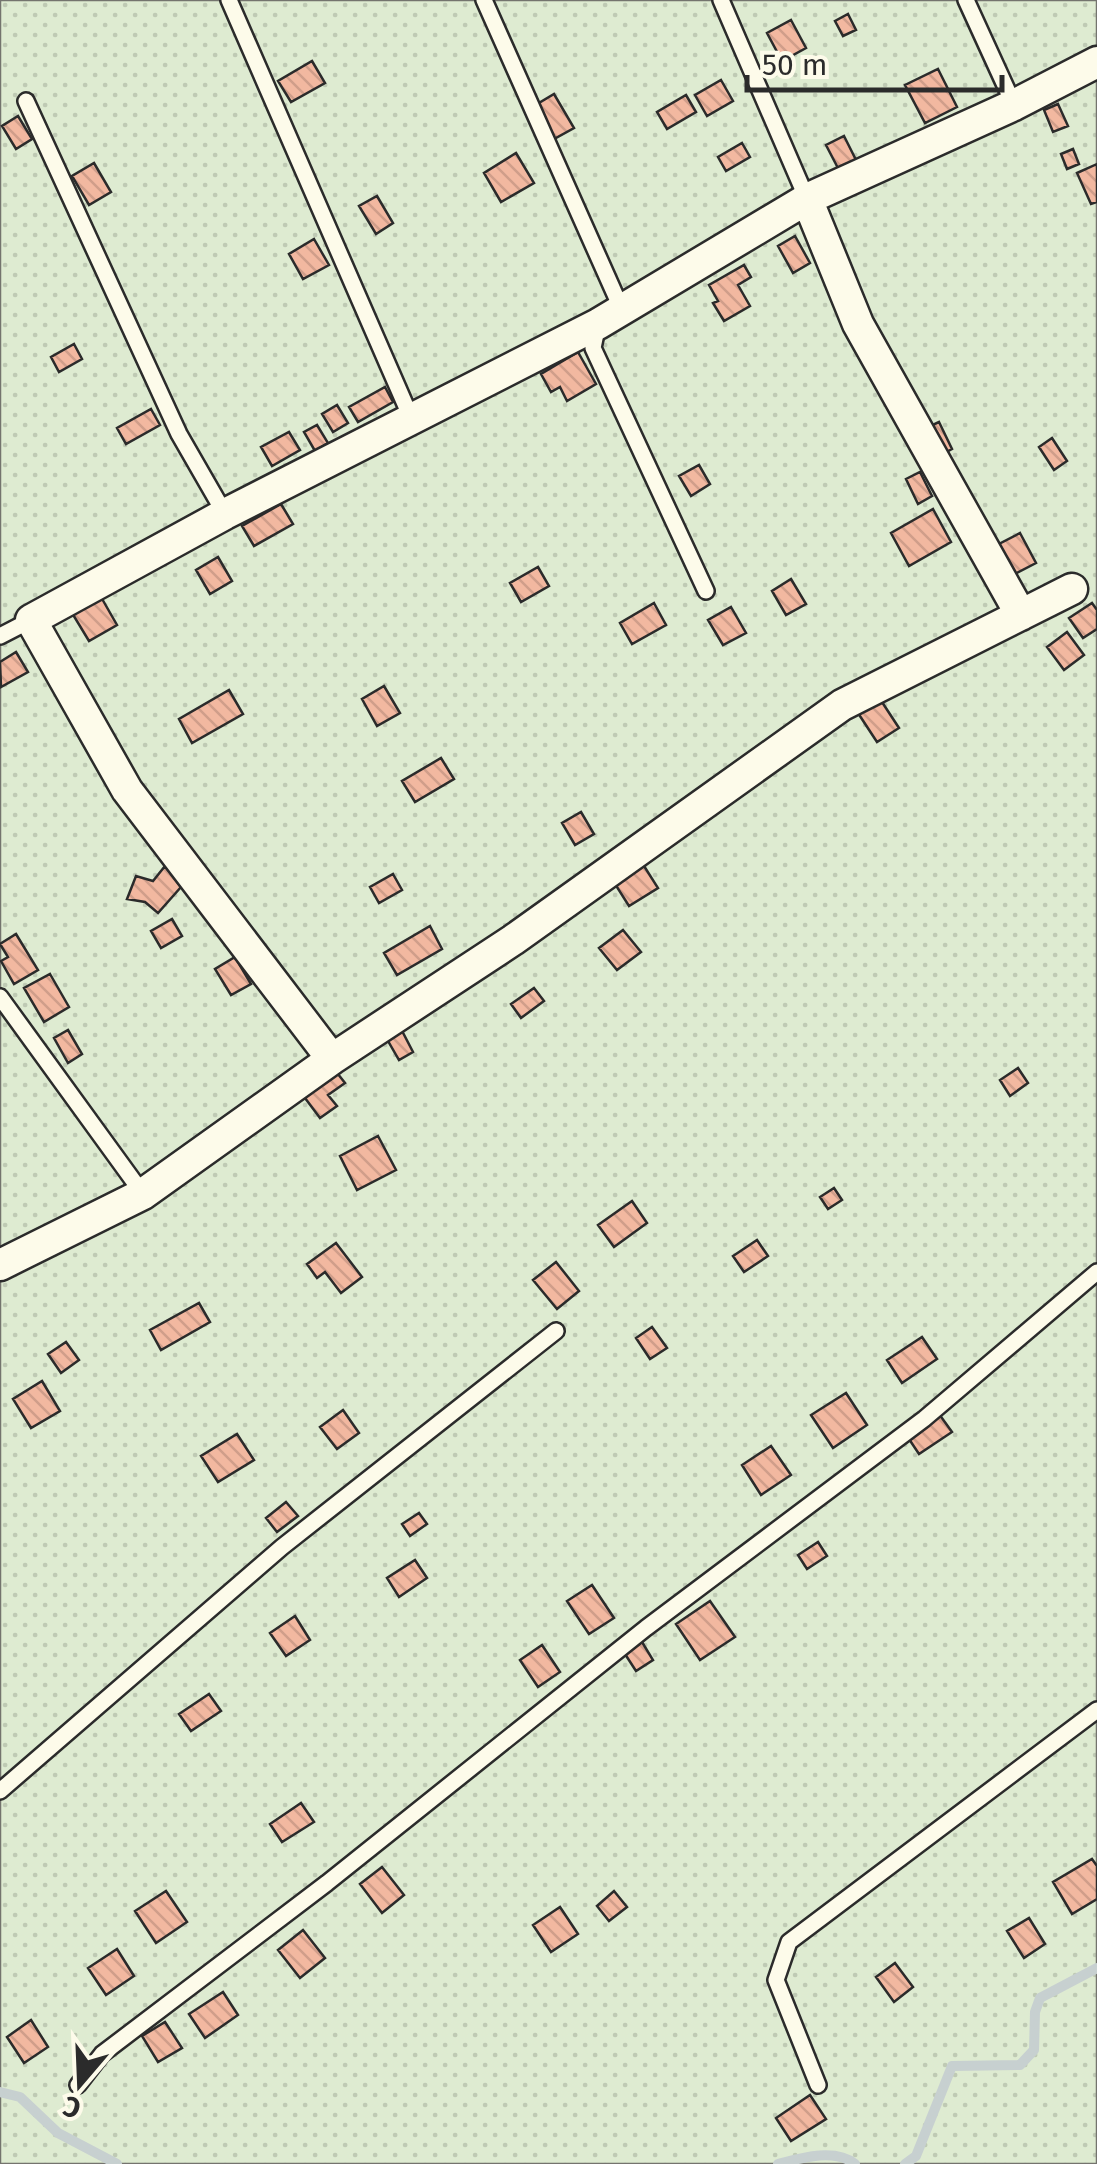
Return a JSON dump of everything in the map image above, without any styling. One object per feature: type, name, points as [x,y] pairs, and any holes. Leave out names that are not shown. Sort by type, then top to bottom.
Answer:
[{"type":"street","points":[[332,1059],[127,790],[31,620],[225,514],[610,317],[807,199],[1097,62]]},
{"type":"street","points":[[807,199],[858,324],[1021,615]]},
{"type":"street","points":[[0,1265],[143,1194],[332,1059],[513,940],[842,705],[1072,590]]},
{"type":"lane","points":[[229,0],[412,420]]},
{"type":"lane","points":[[484,0],[610,317],[593,348],[706,591]]},
{"type":"lane","points":[[721,0],[807,199]]},
{"type":"lane","points":[[966,0],[1014,104]]},
{"type":"lane","points":[[26,101],[178,434],[225,514]]},
{"type":"lane","points":[[0,636],[31,620]]},
{"type":"lane","points":[[0,998],[143,1194]]},
{"type":"lane","points":[[78,2085],[102,2054],[327,1883],[646,1628],[924,1419],[1097,1272]]},
{"type":"lane","points":[[0,1791],[282,1547],[556,1331]]},
{"type":"lane","points":[[818,2085],[776,1980],[789,1942],[1097,1710]]},
{"type":"green space","points":[[0,0],[1097,0],[1097,2164],[0,2164]]},
{"type":"building","points":[[848,14],[856,30],[843,36],[835,21]]},
{"type":"building","points":[[791,20],[806,48],[782,61],[767,33]]},
{"type":"building","points":[[312,61],[325,83],[291,102],[278,81]]},
{"type":"building","points":[[938,69],[957,107],[925,123],[905,85]]},
{"type":"building","points":[[721,80],[733,101],[707,116],[695,95]]},
{"type":"building","points":[[554,94],[574,128],[554,139],[534,106]]},
{"type":"building","points":[[686,95],[696,112],[667,129],[657,112]]},
{"type":"building","points":[[1058,104],[1068,126],[1053,132],[1044,110]]},
{"type":"building","points":[[18,116],[32,139],[16,149],[2,126]]},
{"type":"building","points":[[844,136],[858,164],[840,172],[826,145]]},
{"type":"building","points":[[742,143],[750,157],[726,171],[718,157]]},
{"type":"building","points":[[1073,149],[1079,164],[1067,169],[1061,154]]},
{"type":"building","points":[[516,153],[534,183],[501,202],[484,173]]},
{"type":"building","points":[[94,163],[111,192],[89,205],[72,176]]},
{"type":"building","points":[[1097,164],[1097,202],[1091,204],[1077,173]]},
{"type":"building","points":[[377,196],[393,223],[376,234],[359,206]]},
{"type":"building","points":[[795,236],[810,263],[793,273],[778,246]]},
{"type":"building","points":[[314,239],[329,265],[303,279],[289,254]]},
{"type":"building","points":[[744,265],[751,277],[738,285],[750,306],[724,321],[713,303],[718,301],[709,285]]},
{"type":"building","points":[[74,344],[82,359],[59,372],[51,357]]},
{"type":"building","points":[[578,352],[596,384],[567,401],[560,387],[551,392],[541,374]]},
{"type":"building","points":[[385,387],[393,402],[358,422],[349,407]]},
{"type":"building","points":[[337,405],[348,423],[333,432],[322,414]]},
{"type":"building","points":[[151,409],[160,425],[126,444],[117,428]]},
{"type":"building","points":[[939,422],[952,449],[939,456],[926,428]]},
{"type":"building","points":[[317,425],[328,443],[315,451],[304,432]]},
{"type":"building","points":[[289,432],[300,450],[272,466],[261,447]]},
{"type":"building","points":[[1052,438],[1067,461],[1054,470],[1039,447]]},
{"type":"building","points":[[699,465],[710,484],[691,496],[679,476]]},
{"type":"building","points":[[920,472],[932,496],[918,504],[906,479]]},
{"type":"building","points":[[281,504],[293,524],[254,546],[242,526]]},
{"type":"building","points":[[933,509],[951,542],[909,566],[891,533]]},
{"type":"building","points":[[1020,533],[1036,563],[1013,575],[997,545]]},
{"type":"building","points":[[218,557],[232,581],[210,594],[196,570]]},
{"type":"building","points":[[538,567],[549,586],[521,602],[510,583]]},
{"type":"building","points":[[791,579],[806,604],[786,615],[772,591]]},
{"type":"building","points":[[101,597],[117,625],[89,641],[72,613]]},
{"type":"building","points":[[654,603],[666,625],[632,644],[620,623]]},
{"type":"building","points":[[1092,603],[1097,610],[1097,629],[1083,638],[1069,618]]},
{"type":"building","points":[[731,607],[746,633],[723,645],[708,620]]},
{"type":"building","points":[[1067,632],[1084,655],[1064,670],[1047,647]]},
{"type":"building","points":[[16,652],[28,672],[1,687],[0,662]]},
{"type":"building","points":[[384,686],[400,713],[377,726],[362,699]]},
{"type":"building","points":[[229,690],[243,714],[192,743],[179,719]]},
{"type":"building","points":[[880,699],[899,728],[877,742],[858,713]]},
{"type":"building","points":[[441,758],[454,779],[415,802],[402,781]]},
{"type":"building","points":[[581,812],[594,834],[575,845],[562,823]]},
{"type":"building","points":[[165,866],[181,887],[158,913],[145,902],[127,899],[136,876],[153,881]]},
{"type":"building","points":[[644,866],[658,888],[629,906],[615,884]]},
{"type":"building","points":[[393,874],[402,890],[379,903],[370,887]]},
{"type":"building","points":[[172,919],[182,936],[161,948],[151,931]]},
{"type":"building","points":[[430,926],[442,949],[397,975],[384,953]]},
{"type":"building","points":[[623,930],[641,952],[617,970],[599,948]]},
{"type":"building","points":[[16,934],[38,970],[14,984],[1,961],[8,957],[0,944]]},
{"type":"building","points":[[235,957],[251,984],[231,995],[215,969]]},
{"type":"building","points":[[50,974],[69,1007],[44,1022],[24,988]]},
{"type":"building","points":[[534,988],[544,1001],[521,1018],[511,1004]]},
{"type":"building","points":[[399,1025],[413,1052],[399,1060],[384,1034]]},
{"type":"building","points":[[68,1030],[82,1054],[68,1063],[54,1038]]},
{"type":"building","points":[[1018,1068],[1028,1083],[1010,1096],[1000,1080]]},
{"type":"building","points":[[334,1069],[345,1083],[328,1095],[337,1106],[320,1118],[302,1094]]},
{"type":"building","points":[[378,1136],[396,1170],[357,1190],[340,1156]]},
{"type":"building","points":[[834,1188],[842,1200],[828,1209],[820,1197]]},
{"type":"building","points":[[632,1201],[647,1223],[614,1247],[598,1225]]},
{"type":"building","points":[[757,1240],[768,1256],[744,1272],[733,1256]]},
{"type":"building","points":[[336,1243],[362,1277],[341,1293],[325,1272],[317,1278],[307,1264]]},
{"type":"building","points":[[556,1262],[579,1291],[557,1309],[533,1280]]},
{"type":"building","points":[[199,1303],[210,1322],[161,1350],[150,1330]]},
{"type":"building","points":[[652,1327],[667,1348],[650,1359],[636,1338]]},
{"type":"building","points":[[922,1337],[937,1359],[902,1383],[887,1360]]},
{"type":"building","points":[[66,1342],[79,1360],[61,1373],[48,1354]]},
{"type":"building","points":[[42,1381],[60,1411],[31,1428],[13,1399]]},
{"type":"building","points":[[846,1393],[867,1425],[833,1448],[811,1415]]},
{"type":"building","points":[[343,1410],[359,1433],[337,1449],[320,1427]]},
{"type":"building","points":[[939,1414],[952,1432],[919,1454],[907,1436]]},
{"type":"building","points":[[237,1434],[254,1460],[218,1482],[201,1456]]},
{"type":"building","points":[[771,1446],[791,1475],[761,1495],[742,1465]]},
{"type":"building","points":[[286,1502],[298,1516],[277,1532],[266,1518]]},
{"type":"building","points":[[419,1513],[427,1524],[410,1536],[402,1524]]},
{"type":"building","points":[[818,1542],[827,1556],[807,1569],[798,1555]]},
{"type":"building","points":[[415,1560],[427,1578],[399,1597],[387,1578]]},
{"type":"building","points":[[592,1585],[614,1618],[589,1634],[567,1601]]},
{"type":"building","points":[[710,1601],[735,1637],[700,1660],[676,1624]]},
{"type":"building","points":[[295,1616],[310,1640],[286,1656],[270,1633]]},
{"type":"building","points":[[642,1642],[653,1660],[636,1671],[625,1654]]},
{"type":"building","points":[[542,1645],[560,1672],[538,1687],[520,1660]]},
{"type":"building","points":[[209,1694],[221,1711],[191,1731],[179,1714]]},
{"type":"building","points":[[301,1803],[314,1822],[282,1842],[270,1824]]},
{"type":"building","points":[[1092,1859],[1097,1866],[1097,1899],[1072,1914],[1053,1882]]},
{"type":"building","points":[[382,1867],[404,1895],[382,1913],[360,1884]]},
{"type":"building","points":[[166,1891],[187,1922],[156,1943],[135,1911]]},
{"type":"building","points":[[614,1891],[627,1907],[609,1921],[597,1906]]},
{"type":"building","points":[[560,1907],[578,1934],[551,1952],[533,1925]]},
{"type":"building","points":[[1029,1918],[1045,1944],[1024,1958],[1007,1931]]},
{"type":"building","points":[[303,1930],[325,1958],[300,1978],[278,1950]]},
{"type":"building","points":[[117,1949],[134,1976],[106,1995],[88,1968]]},
{"type":"building","points":[[895,1963],[913,1987],[894,2002],[876,1977]]},
{"type":"building","points":[[223,1992],[238,2015],[205,2038],[189,2014]]},
{"type":"building","points":[[31,2020],[48,2047],[24,2063],[7,2037]]},
{"type":"building","points":[[165,2022],[182,2048],[158,2062],[142,2036]]},
{"type":"building","points":[[810,2095],[826,2119],[791,2141],[776,2118]]},
{"type":"waterway","points":[[905,2164],[916,2156],[952,2066],[1020,2065],[1034,2050],[1035,2012],[1040,1998],[1097,1968]]},
{"type":"waterway","points":[[0,2092],[20,2097],[58,2133],[117,2164]]},
{"type":"waterway","points":[[778,2164],[828,2155],[855,2164]]}]
